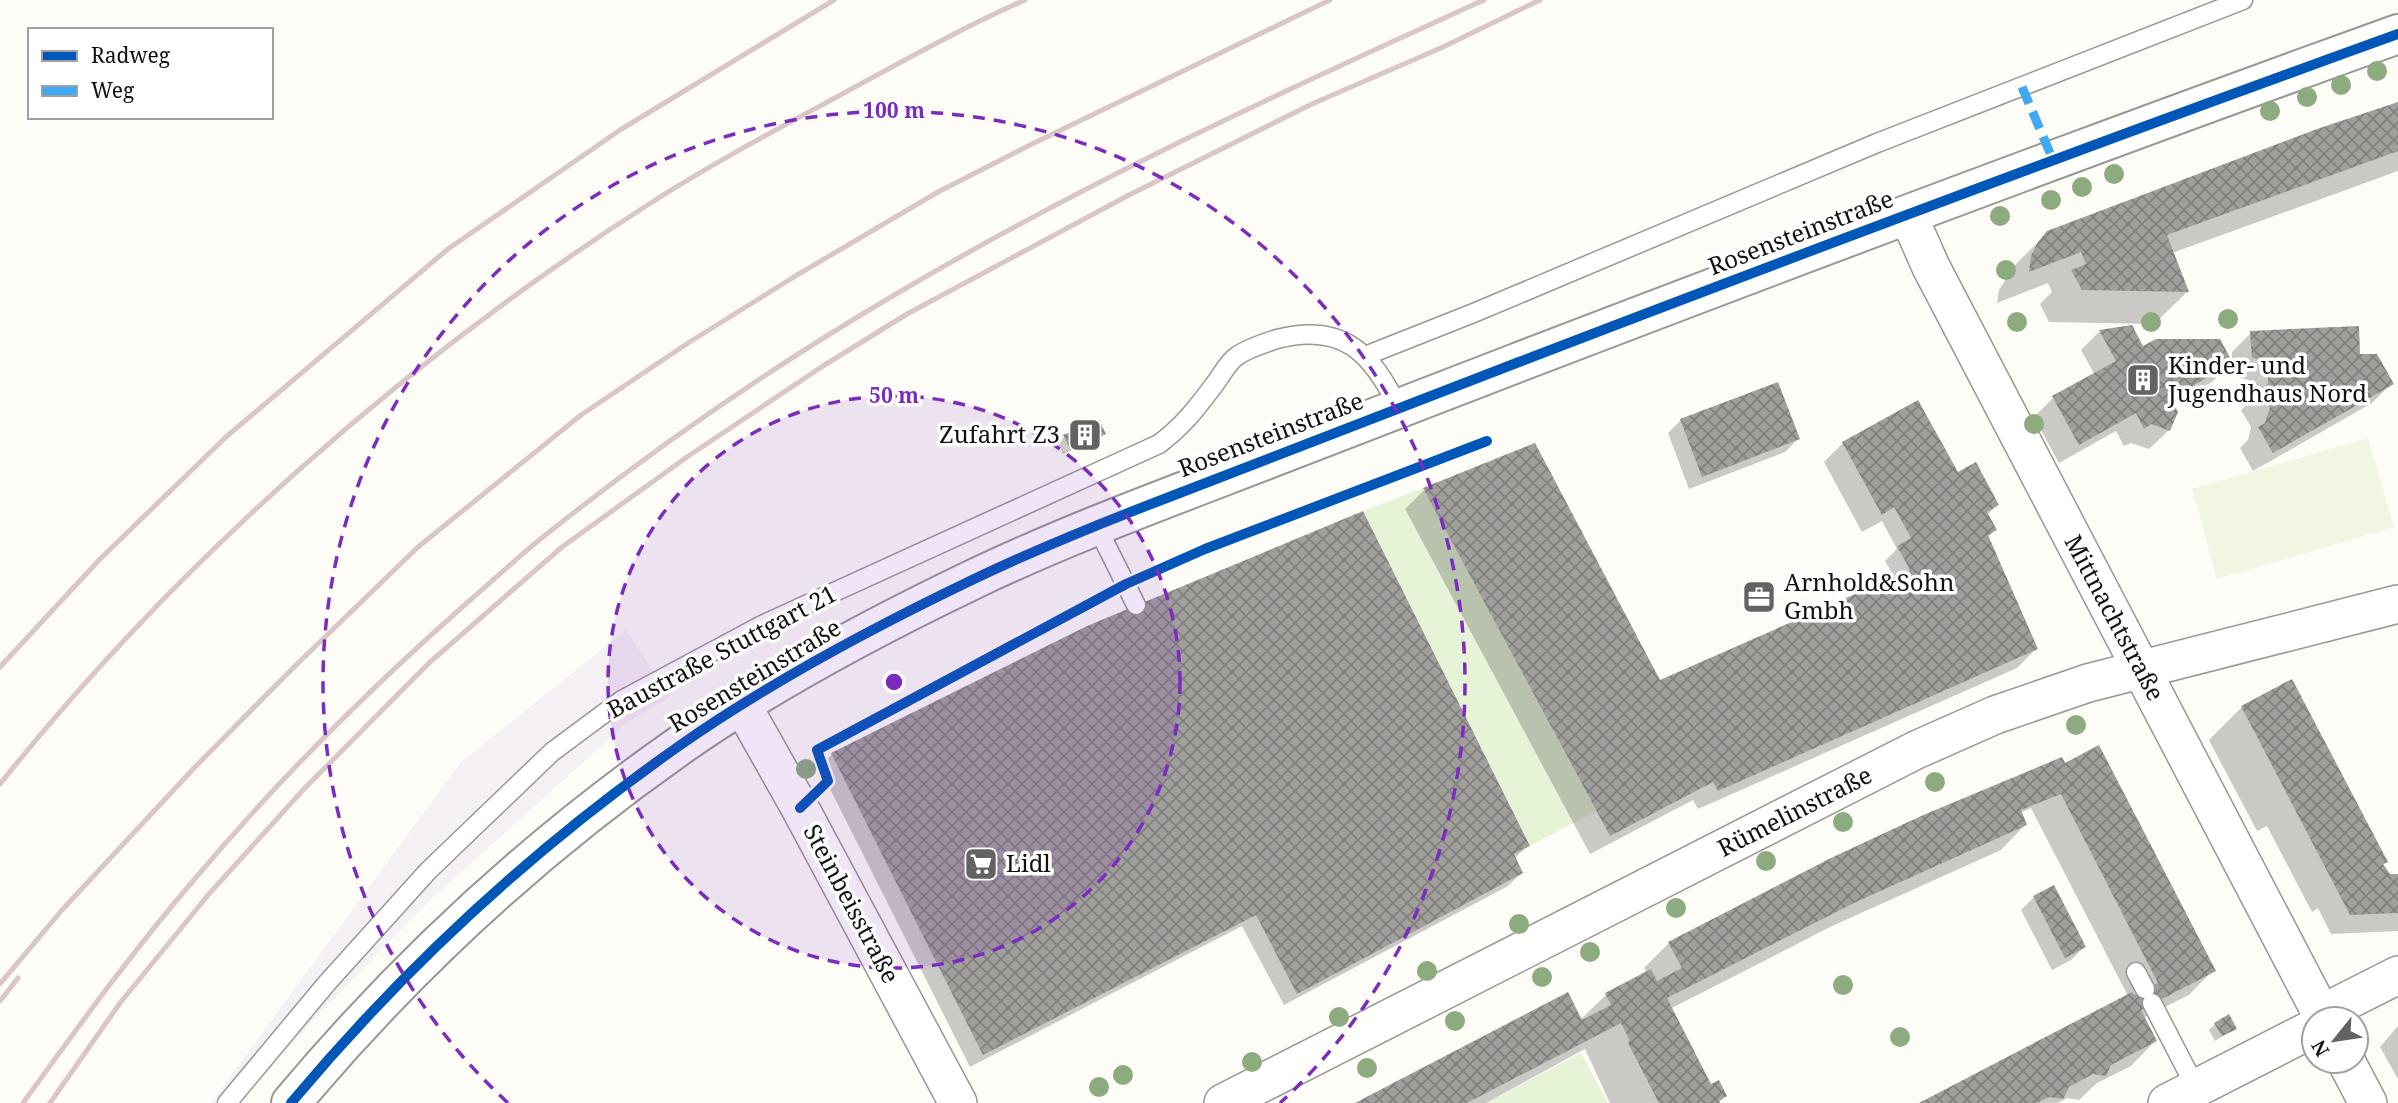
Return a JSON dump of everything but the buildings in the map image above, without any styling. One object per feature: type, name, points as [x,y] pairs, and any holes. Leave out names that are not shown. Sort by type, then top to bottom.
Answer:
[{"type":"street","name":"Rosensteinstraße","points":[[291,1103],[395,986],[485,901],[625,786],[683,743],[742,705],[838,648],[953,589],[1097,527],[1399,409],[2173,115],[2398,34]]},
{"type":"street","name":"Mittnachtstraße","points":[[1908,215],[1919,244],[2312,1005]]},
{"type":"street","name":"Rümelinstraße","points":[[1223,1103],[1916,750],[1995,715],[2088,683],[2398,604]]},
{"type":"street","name":"Steinbeisstraße","points":[[742,705],[958,1103]]},
{"type":"street","points":[[2347,1005],[2398,975]]},
{"type":"street","points":[[2182,1096],[2300,1032]]},
{"type":"street","points":[[2353,1075],[2368,1103]]},
{"type":"lane","points":[[1365,356],[1877,143],[2243,0]]},
{"type":"lane","name":"Baustraße Stuttgart 21","points":[[227,1103],[327,983],[428,872],[552,752],[622,700],[762,625],[1158,444],[1180,428],[1236,356],[1266,342],[1291,336],[1322,334],[1348,343],[1365,356],[1383,376],[1399,409]]},
{"type":"lane","points":[[1097,527],[1136,605]]},
{"type":"lane","points":[[2136,972],[2149,996],[2182,1096]]},
{"type":"shaded area","points":[[626,630],[670,697],[630,720],[428,902],[324,1008],[239,1103],[211,1103],[461,762]]},
{"type":"green space","points":[[2368,438],[2394,527],[2217,579],[2192,489]]},
{"type":"green space","points":[[1423,488],[1596,811],[1530,846],[1363,511]]},
{"type":"green space","points":[[1581,1053],[1608,1103],[1486,1103]]},
{"type":"railway","points":[[0,667],[100,559],[227,436],[448,249],[620,130],[834,0]]},
{"type":"railway","points":[[0,784],[69,701],[142,621],[219,544],[300,469],[383,398],[469,330],[557,266],[692,178],[928,48],[1025,0]]},
{"type":"railway","points":[[0,984],[62,910],[195,767],[293,668],[418,547],[581,415],[688,343],[938,192],[1330,0]]},
{"type":"railway","points":[[23,1103],[148,935],[291,771],[431,635],[531,547],[593,497],[761,378],[847,323],[963,256],[1183,140],[1484,0]]},
{"type":"railway","points":[[50,1103],[120,1003],[209,894],[303,790],[429,663],[562,547],[687,457],[823,366],[907,314],[1129,195],[1312,104],[1443,47],[1540,0]]},
{"type":"railway","points":[[0,1001],[18,978]]},
{"type":"marked path","points":[[2022,87],[2053,160]]},
{"type":"cycle path","points":[[291,1103],[334,1053],[425,957],[574,825],[714,722],[785,678],[897,617],[972,580],[1093,527],[1848,237],[2398,34]]},
{"type":"cycle path","points":[[800,808],[828,781],[817,750],[1126,584],[1205,549],[1487,441]]},
{"type":"place","name":"Kinder- und Jugendhaus Nord","points":[[2143,380]]},
{"type":"place","name":"Zufahrt Z3","points":[[1085,435]]},
{"type":"place","name":"Arnhold&Sohn Gmbh","points":[[1759,597]]},
{"type":"place","name":"Lidl","points":[[981,864]]}]
